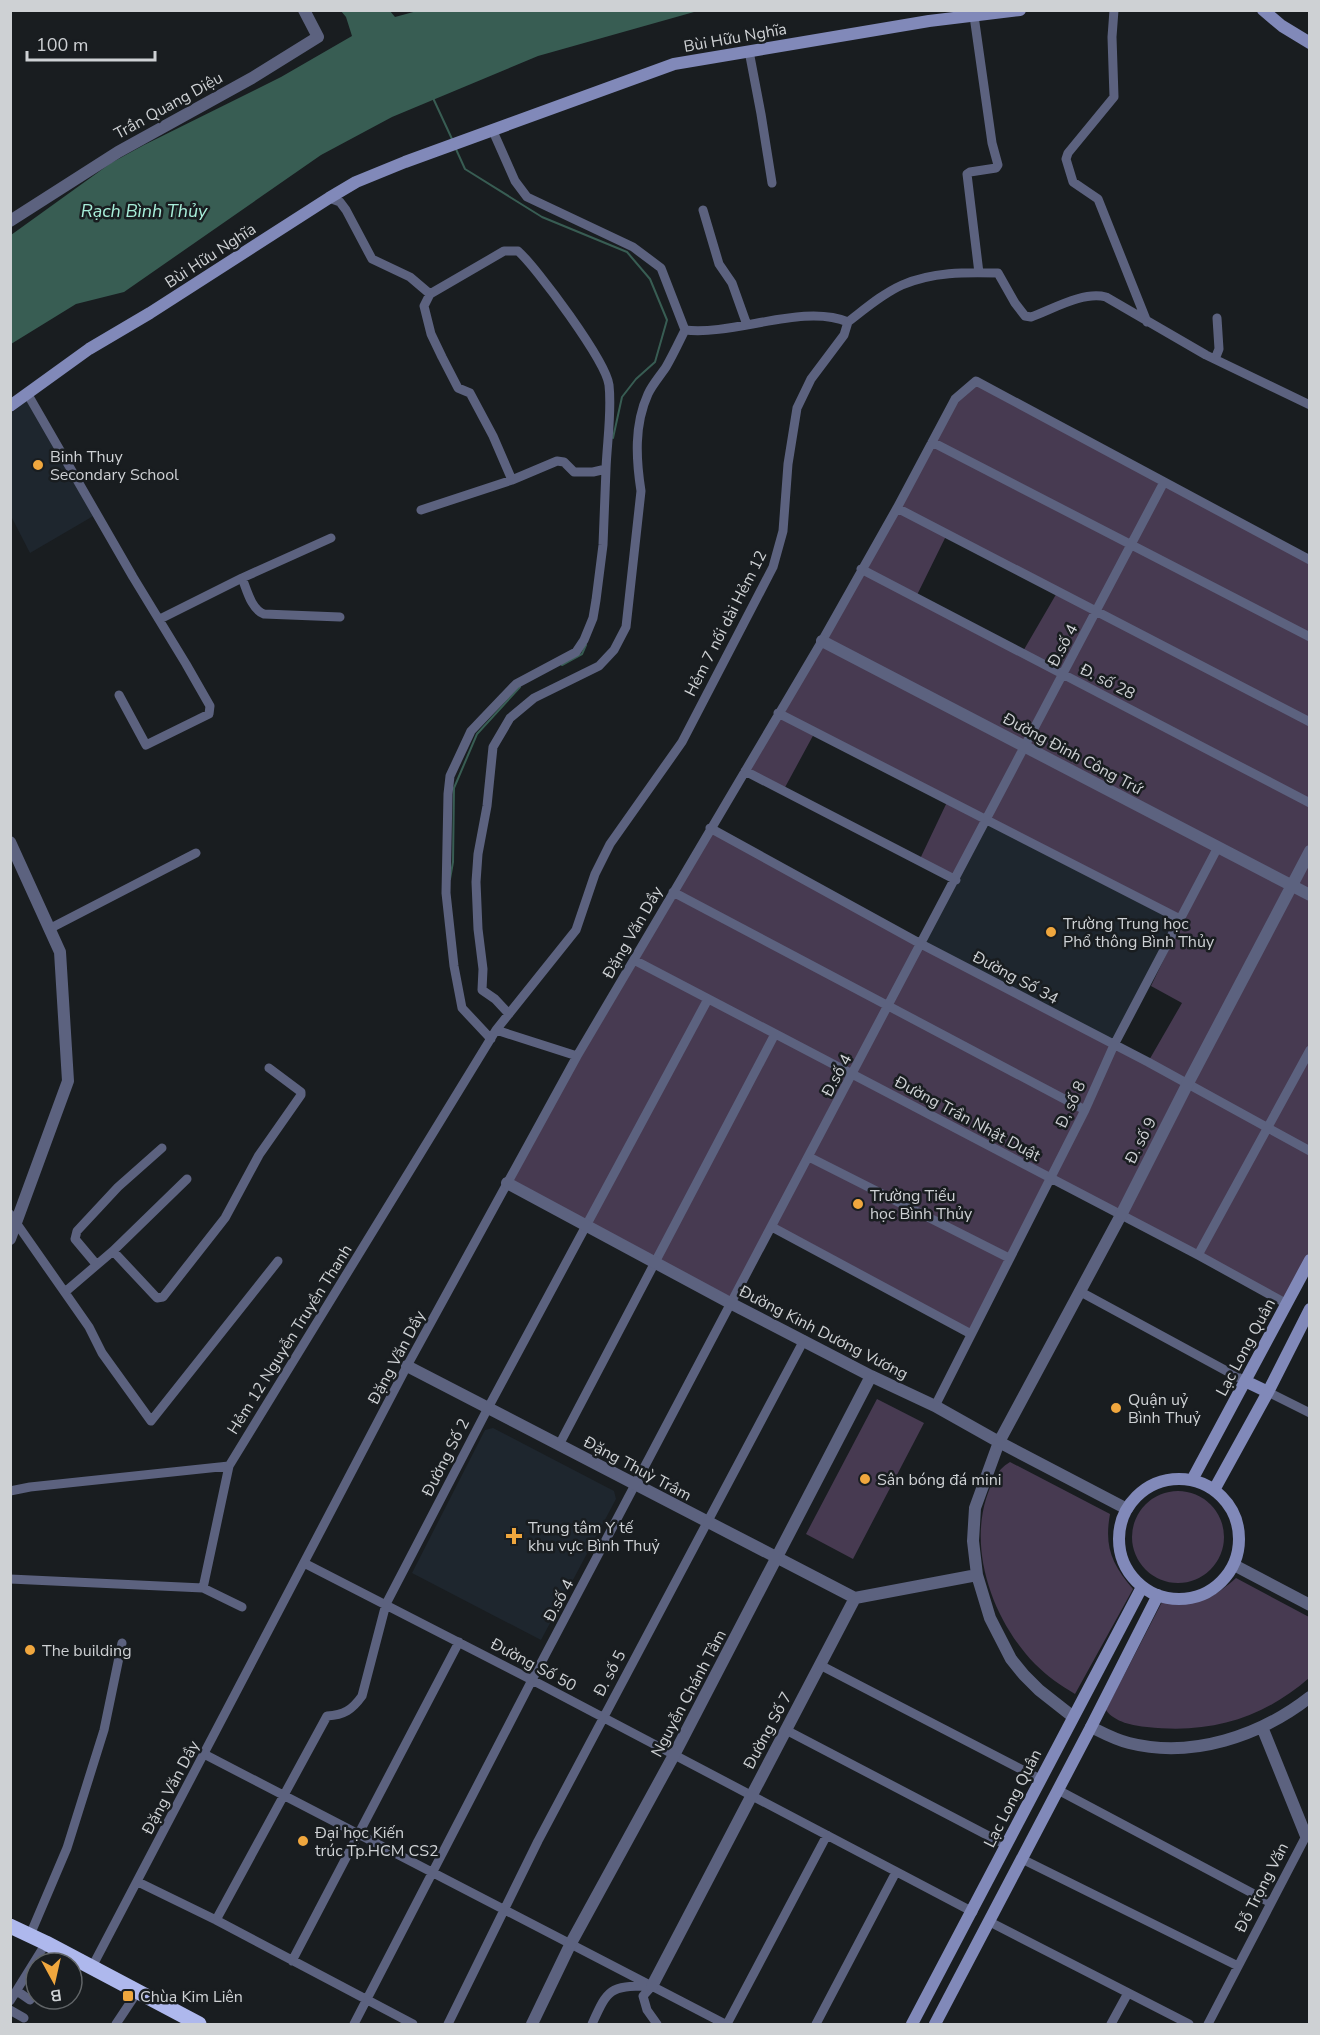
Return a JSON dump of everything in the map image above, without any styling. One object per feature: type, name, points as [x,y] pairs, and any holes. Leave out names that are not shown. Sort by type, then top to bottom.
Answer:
[{"type":"highway","points":[[10,1926],[138,1991],[199,2025]]},
{"type":"main road","name":"Bùi Hữu Nghĩa","points":[[10,406],[89,349],[160,307],[329,198],[356,182],[438,149],[674,64],[928,21],[1020,10]]},
{"type":"main road","points":[[1263,10],[1282,26],[1310,43]]},
{"type":"main road","points":[[1276,10],[1282,26]]},
{"type":"main road","name":"Lạc Long Quân","points":[[1192,1480],[1310,1260]]},
{"type":"main road","points":[[1215,1490],[1309,1313],[1287,1304]]},
{"type":"main road","points":[[1245,1381],[1268,1392]]},
{"type":"main road","points":[[1173,1479],[1192,1480],[1215,1490],[1227,1502],[1235,1516],[1239,1532],[1239,1549],[1234,1565],[1224,1580],[1210,1591],[1193,1597],[1175,1599],[1158,1595],[1142,1587],[1132,1578],[1120,1549],[1120,1528],[1127,1509],[1139,1494],[1155,1484],[1173,1479]]},
{"type":"main road","name":"Lạc Long Quân","points":[[912,2025],[973,1912],[1072,1716],[1142,1587]]},
{"type":"main road","points":[[919,2011],[937,2022],[1158,1595]]},
{"type":"main road","points":[[1072,1716],[1091,1727]]},
{"type":"main road","points":[[973,1912],[990,1922]]},
{"type":"street","name":"Trần Quang Diệu","points":[[10,221],[118,152],[252,78],[318,36],[304,10]]},
{"type":"street","points":[[1114,10],[1112,37],[1114,97],[1068,153],[1066,159],[1073,182],[1098,199],[1147,322]]},
{"type":"street","points":[[974,16],[992,143],[998,165],[996,168],[968,173],[980,273]]},
{"type":"street","points":[[749,51],[772,183]]},
{"type":"street","points":[[492,129],[515,181],[526,197],[633,246],[661,268],[685,330],[667,366],[649,393],[641,411],[637,429],[641,491],[626,627],[614,650],[599,666],[534,698],[510,717],[493,747],[487,806],[478,854],[476,882],[478,928],[483,969],[482,990],[495,999],[509,1014]]},
{"type":"street","points":[[329,198],[340,202],[346,210],[372,259],[410,277],[430,294]]},
{"type":"street","points":[[703,210],[719,264],[732,283],[747,325]]},
{"type":"street","points":[[512,480],[493,436],[470,393],[458,388],[431,334],[424,306],[430,294],[504,251],[518,251],[528,260],[574,323],[607,377],[609,394],[603,545],[593,618],[584,640],[576,652],[516,684],[471,731],[450,776],[446,893],[454,966],[462,1008],[494,1034],[577,1056]]},
{"type":"street","points":[[685,330],[747,325],[796,317],[835,316],[848,321],[901,286],[930,276],[998,273],[1025,316],[1031,317],[1075,300],[1097,295],[1106,297],[1215,359],[1310,405]]},
{"type":"street","points":[[1215,359],[1219,349],[1217,318]]},
{"type":"street","name":"Hẻm 7 nối dài Hẻm 12","points":[[494,1034],[576,930],[595,874],[610,844],[682,742],[773,567],[783,531],[788,464],[797,408],[811,379],[844,335],[848,321]]},
{"type":"street","name":"Đặng Văn Dầy","points":[[92,1967],[407,1366],[507,1183],[577,1056],[822,641],[955,399],[976,381],[1113,454]]},
{"type":"street","points":[[27,393],[210,706],[209,714],[146,745],[119,695]]},
{"type":"street","points":[[932,442],[1310,637]]},
{"type":"street","points":[[1113,454],[1310,560]]},
{"type":"street","points":[[1113,454],[1247,527]]},
{"type":"street","points":[[421,510],[512,480],[557,461],[564,462],[574,472],[606,469]]},
{"type":"street","name":"Đ.số 4","points":[[354,2025],[532,1680],[1164,482]]},
{"type":"street","points":[[897,508],[1310,722]]},
{"type":"street","points":[[160,619],[242,578],[331,538]]},
{"type":"street","name":"Đ. số 28","points":[[861,569],[1310,803]]},
{"type":"street","points":[[242,578],[258,612],[340,617]]},
{"type":"street","name":"Đường Đinh Công Trứ","points":[[822,641],[1310,895]]},
{"type":"street","points":[[778,713],[1180,919]]},
{"type":"street","points":[[745,771],[956,880]]},
{"type":"street","name":"Đường Số 34","points":[[710,828],[921,944],[1310,1151]]},
{"type":"street","points":[[10,842],[16,868],[60,951],[68,1081],[14,1219],[10,1239]]},
{"type":"street","name":"Đ, số 8","points":[[934,1406],[1085,1110],[1114,1045],[1218,847]]},
{"type":"street","name":"Đ. số 9","points":[[1072,1716],[1039,1690],[1011,1659],[990,1618],[977,1575],[973,1541],[975,1508],[999,1442],[1121,1215],[1310,851]]},
{"type":"street","points":[[49,929],[196,853]]},
{"type":"street","points":[[673,892],[1085,1110]]},
{"type":"street","name":"Đường Trần Nhật Duật","points":[[634,960],[1198,1255],[1287,1304]]},
{"type":"street","name":"Đường Số 2","points":[[216,1920],[327,1716],[342,1715],[353,1708],[362,1696],[386,1604],[488,1407],[708,999]]},
{"type":"street","name":"Hẻm 12 Nguyễn Truyền Thanh","points":[[203,1588],[229,1466],[494,1034]]},
{"type":"street","points":[[560,1445],[775,1034]]},
{"type":"street","points":[[1198,1255],[1310,1050]]},
{"type":"street","points":[[113,1251],[157,1298],[163,1297],[225,1218],[259,1155],[301,1095],[301,1092],[269,1068]]},
{"type":"street","points":[[96,1264],[75,1239],[77,1231],[118,1187],[162,1148]]},
{"type":"street","points":[[809,1157],[1009,1258]]},
{"type":"street","points":[[64,1292],[113,1251],[186,1179]]},
{"type":"street","name":"Đường Kinh Dương Vương","points":[[507,1183],[732,1304],[934,1406],[1127,1509]]},
{"type":"street","points":[[14,1219],[89,1327],[102,1353],[151,1421],[278,1261]]},
{"type":"street","points":[[772,1227],[971,1334]]},
{"type":"street","points":[[1079,1290],[1245,1381]]},
{"type":"street","name":"Đ. số 5","points":[[448,2025],[504,1909],[603,1718],[804,1340]]},
{"type":"street","name":"Đặng Thuỳ Trâm","points":[[407,1366],[855,1598]]},
{"type":"street","name":"Nguyễn Chánh Tâm","points":[[532,2025],[571,1943],[674,1755],[872,1376]]},
{"type":"street","points":[[1268,1392],[1310,1413]]},
{"type":"street","points":[[10,1491],[30,1486],[229,1466]]},
{"type":"street","name":"Đường Số 50","points":[[304,1563],[973,1912]]},
{"type":"street","points":[[1234,1565],[1310,1605]]},
{"type":"street","points":[[855,1598],[977,1575]]},
{"type":"street","points":[[10,1579],[203,1588],[242,1607]]},
{"type":"street","name":"Đường Số 7","points":[[651,1986],[855,1598]]},
{"type":"street","points":[[292,1960],[459,1642]]},
{"type":"street","points":[[30,1935],[67,1848],[104,1730],[122,1643]]},
{"type":"street","points":[[820,1665],[1040,1779]]},
{"type":"street","points":[[1091,1727],[1128,1743],[1158,1749],[1191,1747],[1226,1742],[1262,1727],[1293,1710],[1310,1697]]},
{"type":"street","name":"Đỗ Trọng Văn","points":[[1208,2025],[1308,1837],[1262,1727]]},
{"type":"street","points":[[786,1730],[1006,1845]]},
{"type":"street","points":[[204,1754],[726,2025],[827,1835]]},
{"type":"street","points":[[1058,1790],[1271,1903]]},
{"type":"street","points":[[1022,1859],[1238,1966]]},
{"type":"street","points":[[816,2025],[896,1872]]},
{"type":"street","points":[[138,1882],[216,1920],[413,2025]]},
{"type":"street","points":[[990,1922],[1190,2025]]},
{"type":"street","points":[[10,2001],[46,1943]]},
{"type":"street","points":[[592,2025],[603,2000],[609,1993],[626,1986],[651,1986]]},
{"type":"street","points":[[651,1986],[643,1996],[647,2010],[657,2025]]},
{"type":"street","points":[[16,1991],[24,1997]]},
{"type":"street","points":[[116,2025],[138,1991]]},
{"type":"street","points":[[1111,2025],[1128,1993]]},
{"type":"street","points":[[10,2010],[24,2018]]},
{"type":"shaded area","points":[[976,381],[1309,555],[1310,1260],[1287,1304],[1051,1178],[970,1330],[774,1225],[732,1304],[507,1183],[710,828],[1148,1062],[1182,1003],[1151,986],[1207,870],[1180,919],[987,820],[956,880],[919,861],[948,800],[815,732],[783,791],[745,771],[955,399]],"holes":[[[947,534],[1058,591],[1022,653],[916,597]]]},
{"type":"shaded area","name":"Binh Thuy Secondary School","points":[[27,401],[95,515],[30,553],[11,516],[10,414]]},
{"type":"shaded area","name":"Trường Trung học Phổ thông Bình Thủy","points":[[988,823],[1177,921],[1116,1043],[924,943]]},
{"type":"shaded area","name":"Sân bóng đá mini","points":[[877,1399],[924,1423],[853,1559],[806,1534]]},
{"type":"shaded area","name":"Trung tâm Y tế khu vực Bình Thuỷ","points":[[493,1428],[614,1491],[616,1499],[541,1640],[412,1573],[485,1430]]},
{"type":"shaded area","points":[[1010,1462],[1110,1514],[1108,1536],[1111,1554],[1133,1589],[1075,1694],[1044,1672],[1021,1647],[997,1609],[989,1587],[983,1565],[982,1520],[992,1483],[1001,1469]]},
{"type":"shaded area","points":[[1178,1491],[1195,1495],[1210,1505],[1220,1520],[1224,1537],[1220,1554],[1210,1569],[1195,1579],[1178,1583],[1161,1579],[1146,1569],[1136,1554],[1132,1537],[1136,1520],[1146,1505],[1161,1495]]},
{"type":"shaded area","points":[[1236,1578],[1309,1617],[1309,1678],[1273,1704],[1254,1713],[1214,1725],[1170,1729],[1125,1723],[1114,1718],[1106,1710],[1162,1602],[1184,1603],[1202,1600],[1219,1592]]},
{"type":"water","name":"Rạch Bình Thủy","points":[[341,11],[390,11],[395,17],[417,11],[709,11],[694,12],[538,56],[392,117],[321,155],[124,292],[76,304],[11,344],[11,235],[111,163],[281,77],[352,36],[346,17]]},
{"type":"waterway","points":[[433,98],[452,139]]},
{"type":"waterway","points":[[455,147],[465,169],[542,217],[627,252],[650,279],[667,320],[655,362],[636,379],[622,397],[613,438]]},
{"type":"waterway","points":[[562,665],[582,654],[586,645]]},
{"type":"waterway","points":[[450,879],[453,862],[454,788],[477,734],[520,687]]},
{"type":"place","name":"Binh Thuy Secondary School","points":[[38,465]]},
{"type":"place","name":"Trường Trung học Phổ thông Bình Thủy","points":[[1051,932]]},
{"type":"place","name":"Trường Tiểu học Bình Thủy","points":[[858,1204]]},
{"type":"place","name":"Quận uỷ Bình Thuỷ","points":[[1116,1408]]},
{"type":"place","name":"Sân bóng đá mini","points":[[865,1479]]},
{"type":"place","name":"Trung tâm Y tế khu vực Bình Thuỷ","points":[[514,1536]]},
{"type":"place","name":"The building","points":[[30,1650]]},
{"type":"place","name":"Đại học Kiến trúc Tp.HCM CS2","points":[[303,1841]]},
{"type":"place","name":"Chùa Kim Liên","points":[[128,1996]]}]
